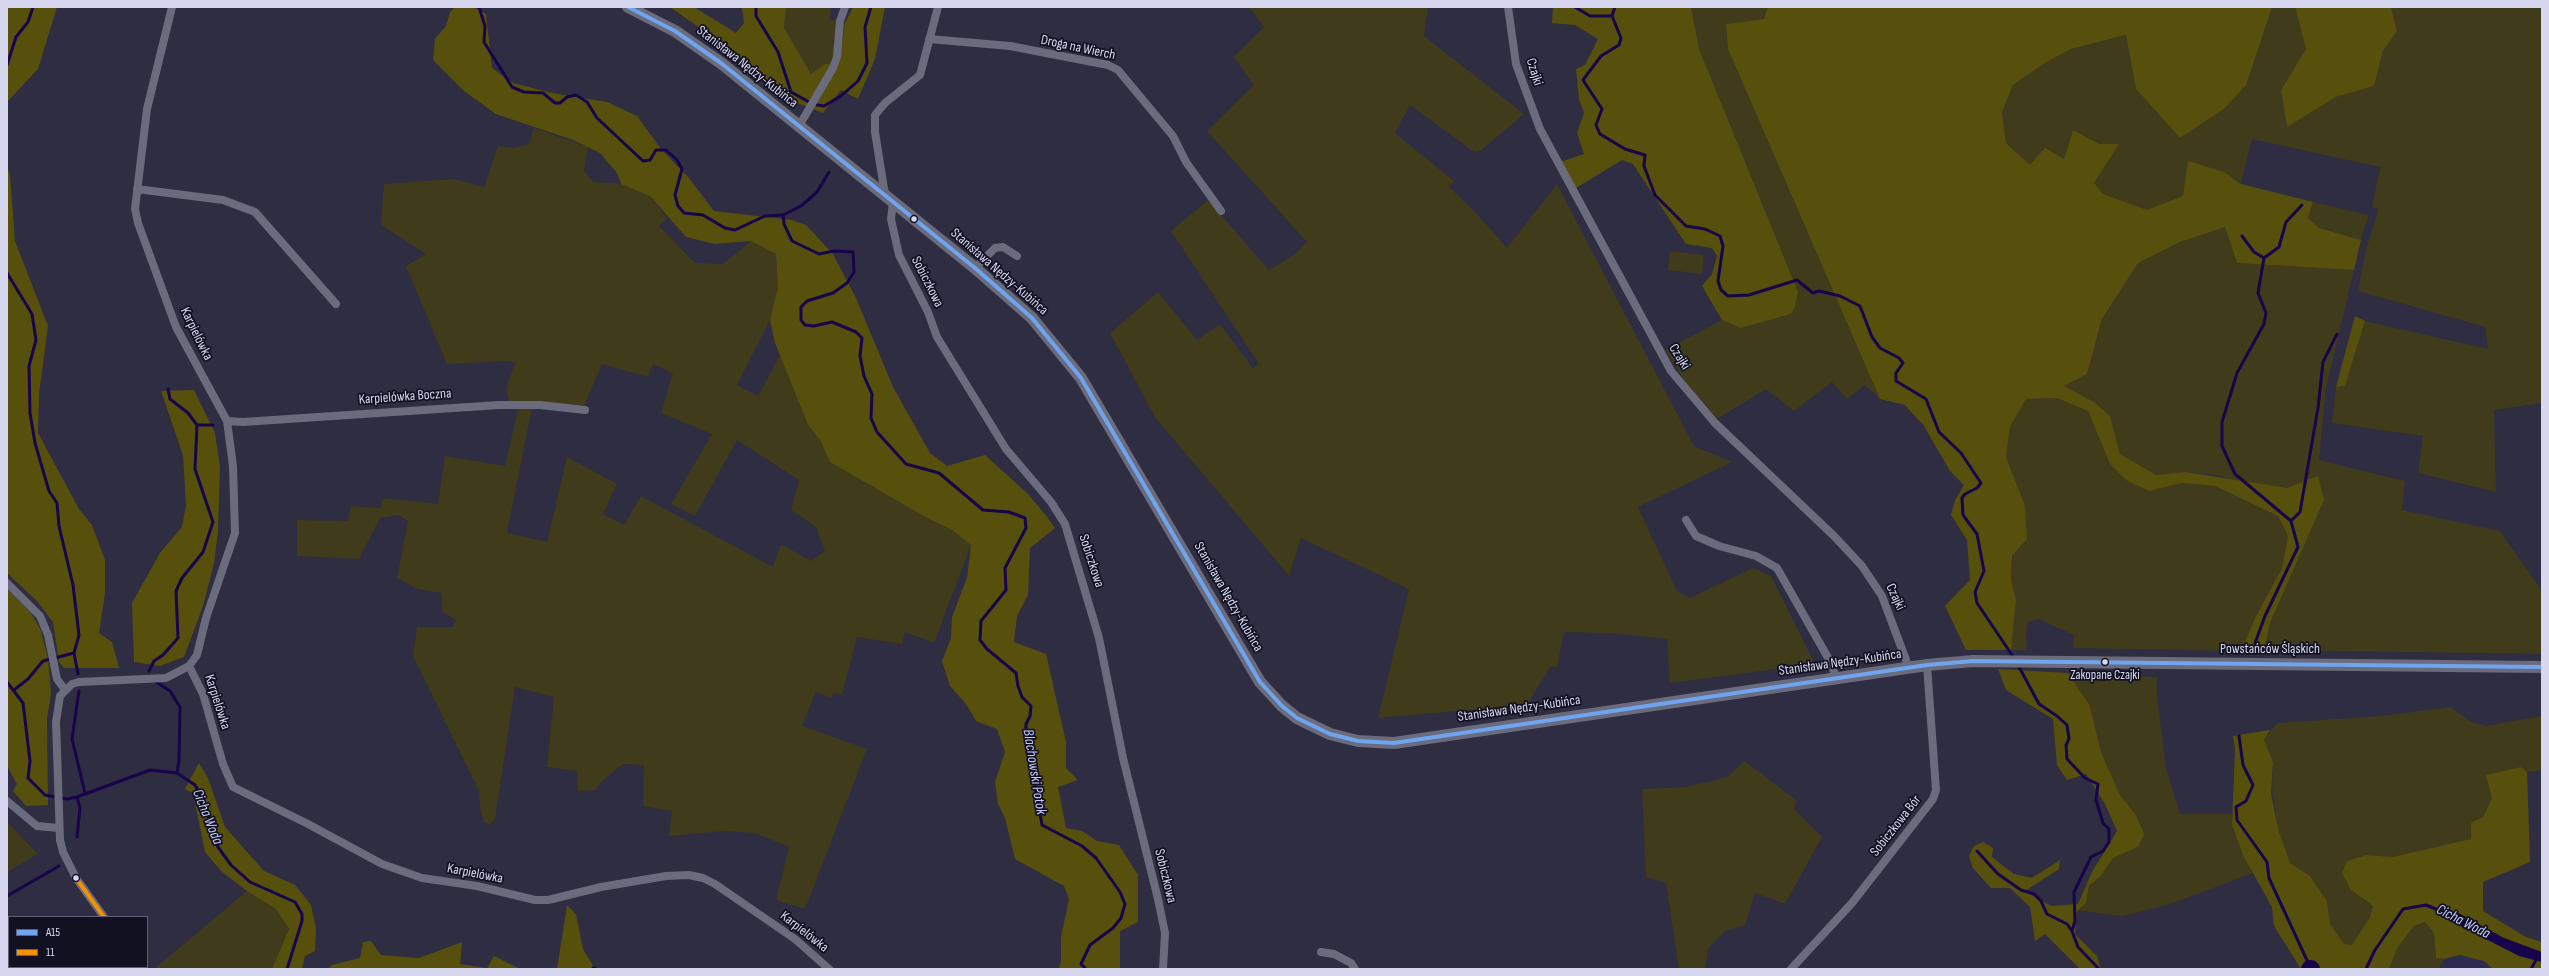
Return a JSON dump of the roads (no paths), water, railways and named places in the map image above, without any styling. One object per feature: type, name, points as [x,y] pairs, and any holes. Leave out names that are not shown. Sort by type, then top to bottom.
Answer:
[{"type":"street","name":"Karpielówka","points":[[66,690],[72,684],[85,681],[166,678],[190,666],[197,655],[206,618],[235,533],[232,466],[227,421],[190,356],[158,283],[138,223],[135,209],[147,109],[172,7]]},
{"type":"street","name":"Stanisława Nędzy-Kubińca","points":[[628,7],[689,40],[889,198],[975,268],[1032,318],[1081,378],[1260,682],[1282,706],[1313,727],[1343,738],[1394,742],[1928,665],[1997,661]]},
{"type":"street","points":[[799,126],[833,68],[837,57],[840,21],[845,7]]},
{"type":"street","name":"Sobiczkowa","points":[[938,7],[920,75],[894,94],[875,115],[875,132],[899,255],[928,312],[937,337],[1006,449],[1051,502],[1066,524],[1099,638],[1123,758],[1158,899],[1165,933],[1163,969]]},
{"type":"street","name":"Czajki","points":[[1508,7],[1516,64],[1540,129],[1671,371],[1715,423],[1834,536],[1862,566],[1882,596],[1909,668]]},
{"type":"street","name":"Droga na Wierch","points":[[929,39],[1010,46],[1108,65],[1118,70],[1173,136],[1186,162],[1222,211]]},
{"type":"street","points":[[138,189],[223,200],[255,212],[336,304]]},
{"type":"street","points":[[975,268],[995,248],[1003,247],[1017,256]]},
{"type":"street","name":"Karpielówka Boczna","points":[[227,421],[243,422],[499,405],[540,405],[585,410]]},
{"type":"street","points":[[1686,520],[1696,536],[1719,546],[1756,556],[1777,568],[1831,663],[1836,678]]},
{"type":"street","points":[[7,583],[40,616],[48,635],[57,678],[66,690],[60,696],[56,722],[60,840],[63,852],[76,878],[103,916]]},
{"type":"street","name":"Powstańców Śląskich","points":[[1997,661],[2542,667]]},
{"type":"street","name":"Sobiczkowa Bór","points":[[1792,969],[1852,902],[1933,799],[1936,790],[1928,665]]},
{"type":"street","name":"Karpielówka","points":[[190,666],[203,694],[223,764],[233,788],[308,824],[382,864],[422,878],[477,886],[535,900],[548,900],[601,887],[666,876],[689,875],[703,878],[715,884],[796,939],[829,969]]},
{"type":"street","points":[[7,801],[37,826],[59,828]]},
{"type":"street","points":[[1321,952],[1334,954],[1351,963],[1355,969]]},
{"type":"water","points":[[2455,911],[2504,938],[2542,952],[2542,962],[2519,956],[2449,920]]},
{"type":"waterway","points":[[7,65],[16,37],[28,22],[33,7]]},
{"type":"waterway","name":"Blachowski Potok","points":[[479,7],[485,26],[484,42],[512,87],[524,92],[543,93],[555,103],[560,103],[567,97],[576,95],[587,102],[597,118],[643,161],[650,160],[656,150],[666,150],[677,160],[682,169],[675,195],[678,206],[684,213],[703,215],[725,228],[735,230],[765,216],[783,215],[784,224],[792,241],[819,254],[834,251],[853,252],[854,272],[847,283],[833,293],[807,301],[801,307],[801,320],[805,325],[814,326],[832,322],[856,332],[862,338],[860,356],[864,376],[872,394],[871,418],[877,432],[906,464],[939,473],[983,510],[1009,512],[1025,518],[1026,528],[1005,568],[1006,590],[981,621],[980,640],[987,649],[1016,673],[1018,686],[1022,697],[1031,706],[1030,716],[1026,724],[1026,737],[1042,825],[1082,846],[1096,858],[1120,892],[1125,904],[1121,918],[1113,928],[1090,945],[1081,964],[1086,969]]},
{"type":"waterway","points":[[756,7],[756,16],[778,52],[791,92],[809,102]]},
{"type":"waterway","points":[[817,105],[824,106],[841,96],[858,81],[867,63],[865,27],[871,7]]},
{"type":"waterway","points":[[1575,7],[1590,16],[1612,16],[1621,38],[1619,45],[1601,56],[1583,80],[1602,109],[1596,125],[1600,134],[1625,149],[1645,155],[1644,166],[1655,195],[1686,226],[1705,229],[1720,236],[1723,246],[1718,281],[1721,290],[1728,296],[1749,295],[1797,280],[1813,293],[1819,291],[1840,296],[1860,306],[1872,337],[1880,348],[1899,358],[1903,363],[1896,373],[1896,381],[1926,399],[1939,432],[1961,453],[1981,483],[1977,488],[1965,494],[1962,498],[1963,515],[1977,534],[1984,571],[1975,592],[1977,603],[2014,658]]},
{"type":"waterway","points":[[1612,16],[1615,7]]},
{"type":"waterway","points":[[783,215],[801,206],[817,192],[829,172]]},
{"type":"waterway","points":[[2255,643],[2265,616],[2298,547],[2291,521],[2235,474],[2222,446],[2222,422],[2237,373],[2264,324],[2266,313],[2258,293],[2264,258],[2279,247],[2286,222],[2302,205]]},
{"type":"waterway","points":[[2242,236],[2254,252],[2264,258]]},
{"type":"waterway","points":[[7,273],[32,314],[36,340],[29,366],[30,413],[35,443],[49,491],[57,503],[59,526],[73,585],[79,635],[74,653],[78,674]]},
{"type":"waterway","points":[[2291,521],[2300,512],[2318,408],[2323,362],[2337,334]]},
{"type":"waterway","points":[[149,671],[154,661],[163,655],[178,638],[176,591],[182,578],[203,552],[213,522],[195,469],[197,425],[188,413],[170,399],[168,389]]},
{"type":"waterway","points":[[197,425],[213,425]]},
{"type":"waterway","points":[[14,690],[28,679],[43,661],[74,653]]},
{"type":"waterway","points":[[2018,665],[2039,704],[2067,725],[2069,739],[2066,745],[2067,759],[2085,778],[2098,784],[2096,800],[2103,823],[2109,829],[2109,842],[2103,851],[2091,857],[2074,892],[2075,921],[2072,931],[2078,947],[2099,969]]},
{"type":"waterway","name":"Cicha Woda","points":[[7,682],[23,703],[30,761],[28,778],[45,795],[67,799],[77,797],[150,770],[177,773],[195,785],[204,801],[218,847],[231,865],[250,882],[295,902],[302,914],[302,921],[287,969]]},
{"type":"waterway","points":[[156,682],[170,691],[180,707],[179,760],[177,773]]},
{"type":"waterway","points":[[79,691],[72,739],[85,793]]},
{"type":"waterway","points":[[2239,736],[2243,765],[2253,785],[2246,801],[2236,807],[2237,820],[2267,862],[2269,878],[2311,969]]},
{"type":"waterway","points":[[77,797],[80,808],[77,837]]},
{"type":"waterway","points":[[1977,851],[1998,874],[2021,890],[2034,894],[2041,901],[2047,914],[2067,924],[2072,931]]},
{"type":"waterway","points":[[7,896],[59,866]]},
{"type":"waterway","name":"Cicha Woda","points":[[2366,969],[2375,950],[2403,909],[2426,905],[2455,917]]},
{"type":"waterway","points":[[2531,969],[2537,958]]},
{"type":"place","name":"Zakopane Czajki","points":[[2105,662]]}]
